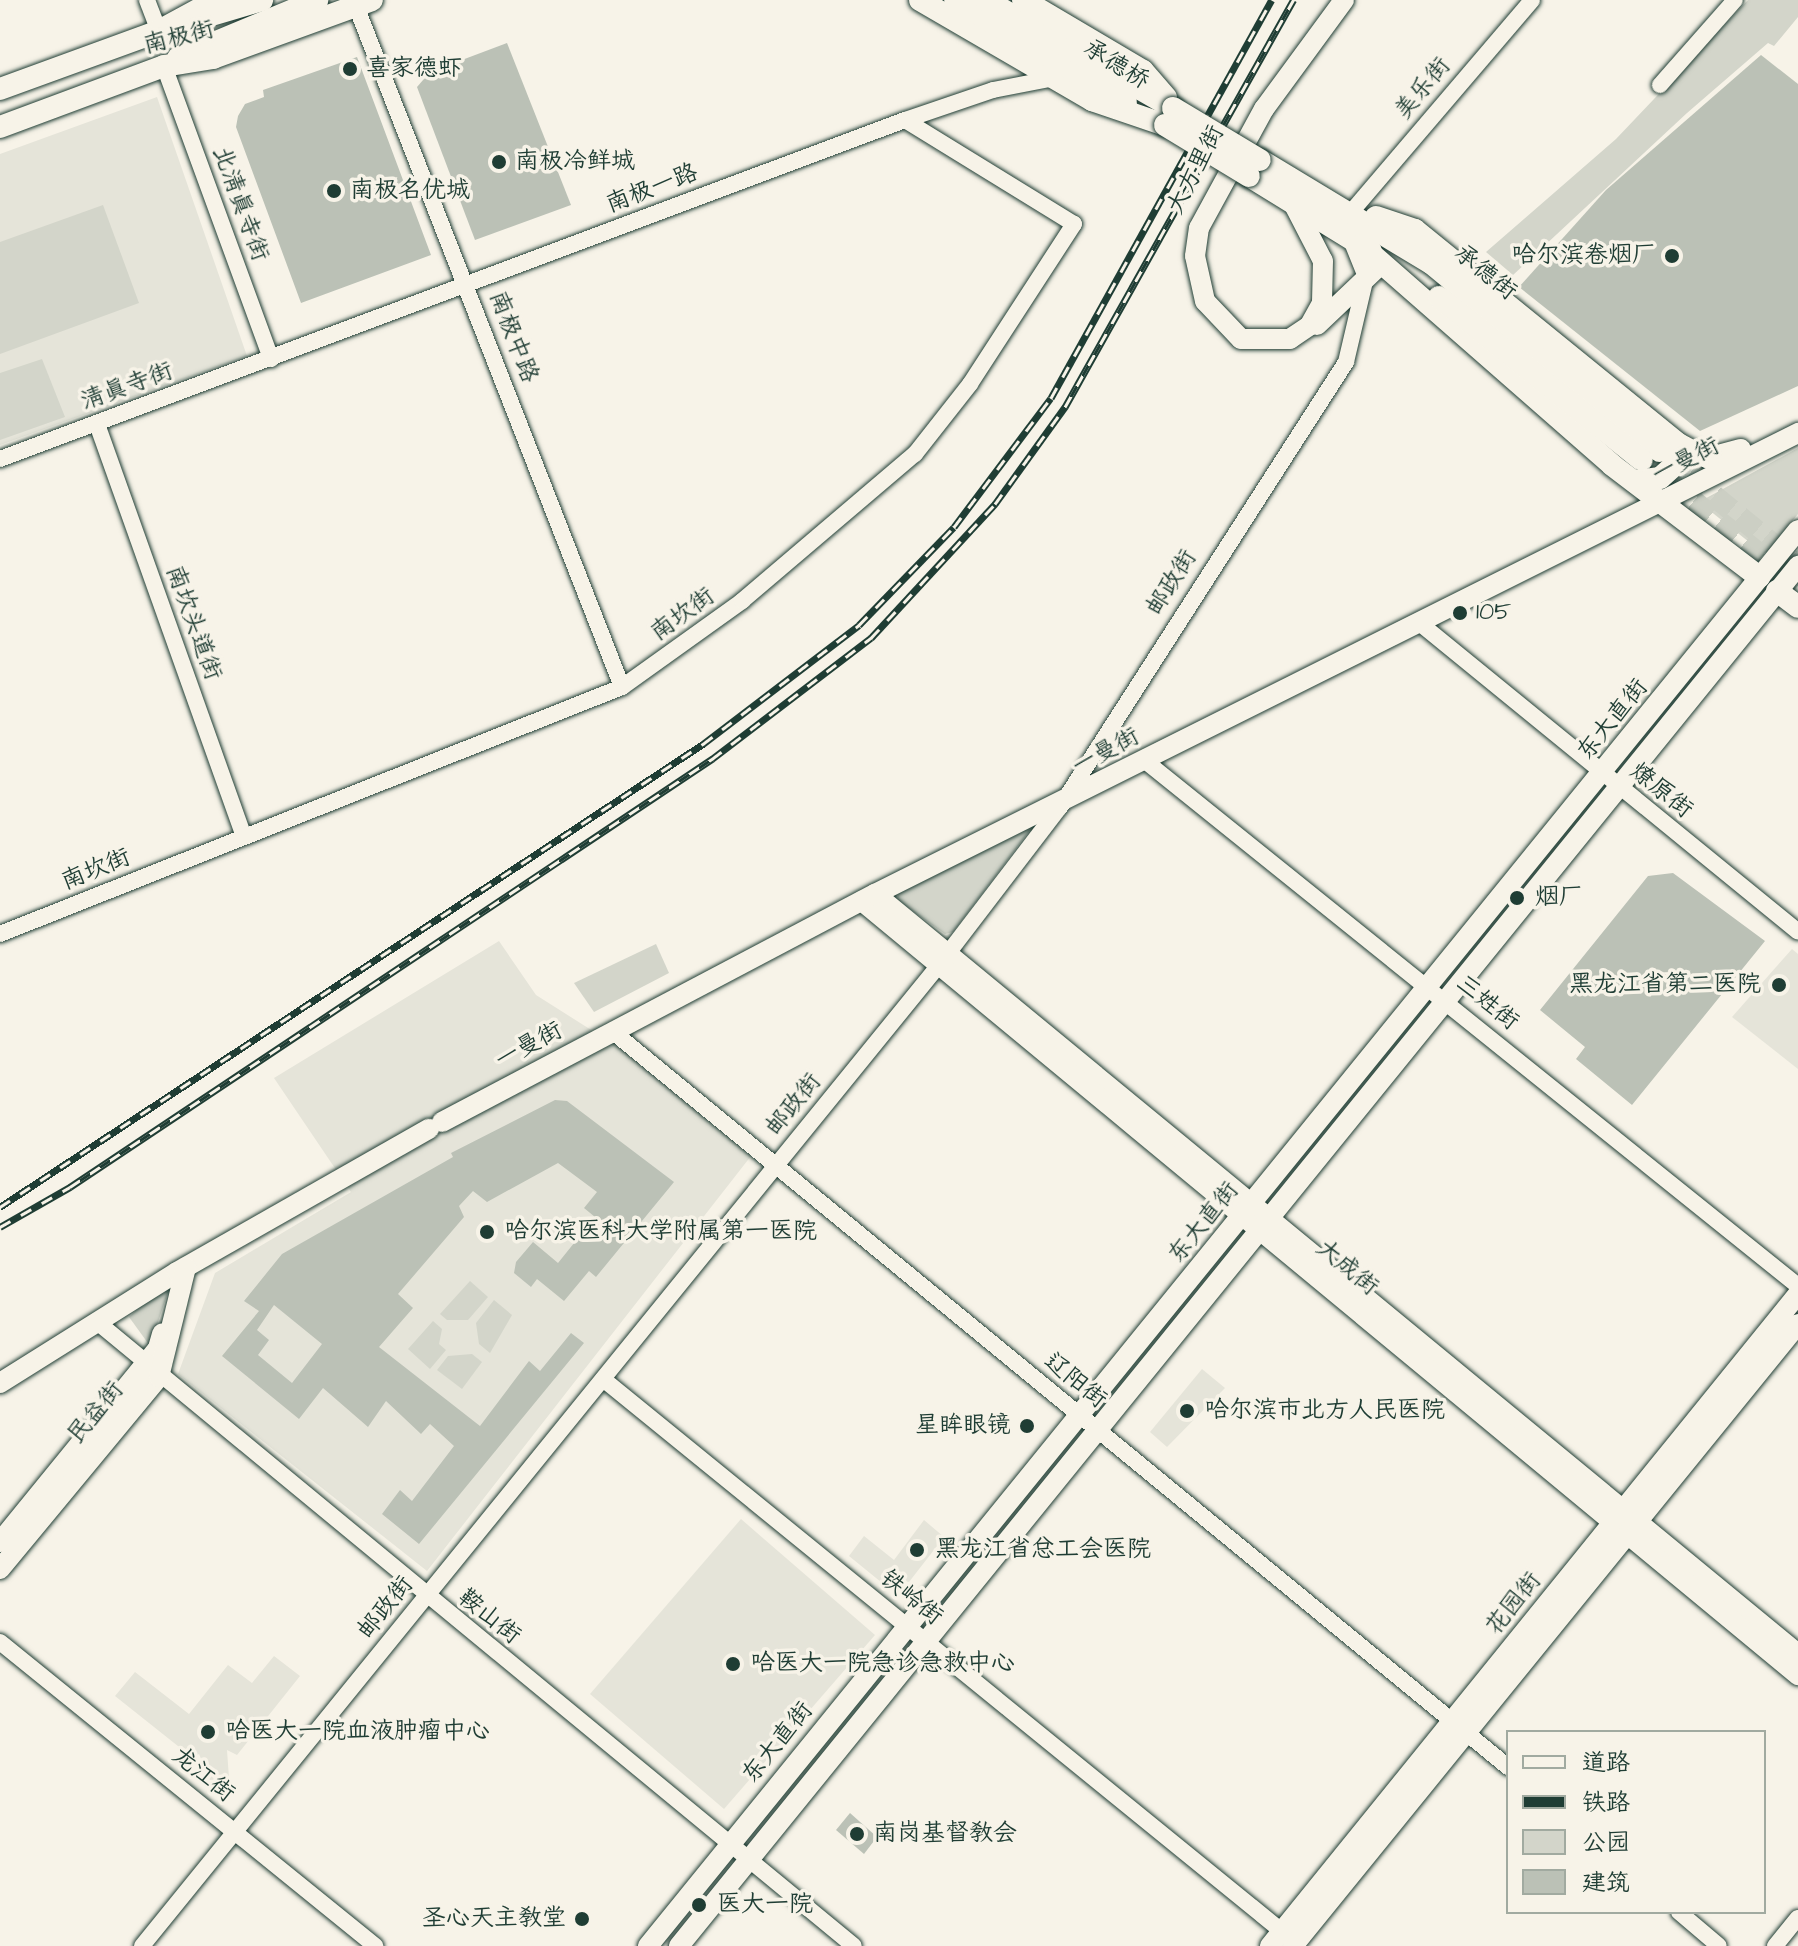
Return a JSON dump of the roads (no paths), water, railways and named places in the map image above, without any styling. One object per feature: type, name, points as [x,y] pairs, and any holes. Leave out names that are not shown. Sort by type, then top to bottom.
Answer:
[{"type":"highway","name":"南极街","points":[[0,89],[159,31],[216,0]]},
{"type":"highway","points":[[159,31],[258,8],[317,0]]},
{"type":"highway","points":[[920,0],[1114,109],[1169,116]]},
{"type":"highway","name":"承德桥","points":[[955,0],[1169,116]]},
{"type":"highway","name":"承德桥","points":[[986,0],[1255,168]]},
{"type":"highway","points":[[1023,0],[1143,71],[1169,116]]},
{"type":"highway","name":"南极街","points":[[0,127],[164,66],[213,58],[364,3]]},
{"type":"highway","points":[[164,66],[258,8]]},
{"type":"highway","name":"承德街","points":[[1255,168],[1352,211],[1431,263],[1653,458]]},
{"type":"highway","name":"承德街","points":[[1255,168],[1292,201],[1430,290],[1653,458]]},
{"type":"highway","points":[[1352,240],[1372,271],[1653,458],[1663,502],[1798,607]]},
{"type":"main road","name":"大方里街","points":[[1336,0],[1256,110],[1201,209],[1190,267],[1211,322],[1234,343],[1254,350],[1278,349],[1304,337],[1372,271]]},
{"type":"main road","name":"大方里街","points":[[1292,201],[1316,240],[1327,280],[1304,330],[1272,343],[1241,339],[1228,330],[1205,301],[1196,247],[1204,216],[1264,109],[1344,0]]},
{"type":"main road","name":"一曼街","points":[[1653,458],[1720,458],[1798,419]]},
{"type":"main road","name":"一曼街","points":[[0,1383],[182,1270],[435,1126],[612,1031],[868,898],[1060,807],[1144,760],[1422,625],[1798,433]]},
{"type":"main road","name":"东大直街","points":[[679,1946],[1619,789],[1768,584],[1798,530]]},
{"type":"main road","name":"东大直街","points":[[648,1946],[1602,775],[1768,584],[1798,566]]},
{"type":"main road","name":"大成街","points":[[868,898],[1625,1522],[1798,1675]]},
{"type":"main road","name":"民益街","points":[[0,1569],[152,1371],[182,1270]]},
{"type":"main road","name":"花园街","points":[[1288,1942],[1625,1522],[1798,1294]]},
{"type":"main road","name":"花园街","points":[[1625,1522],[1798,1324]]},
{"type":"main road","name":"民益街","points":[[0,1542],[152,1371]]},
{"type":"main road","name":"大成街","points":[[1625,1522],[1798,1654]]},
{"type":"street","points":[[147,0],[159,31]]},
{"type":"street","name":"美乐街","points":[[1352,211],[1532,0]]},
{"type":"street","points":[[1660,85],[1735,0]]},
{"type":"street","name":"南极中路","points":[[364,3],[467,284],[622,687]]},
{"type":"street","name":"北清真寺街","points":[[164,66],[271,359]]},
{"type":"street","name":"南极一路","points":[[271,359],[905,120],[993,90],[1055,78]]},
{"type":"street","name":"南坎街","points":[[0,934],[622,687],[742,601],[915,454],[970,384],[1074,224],[905,120]]},
{"type":"street","name":"邮政街","points":[[142,1946],[943,959],[1060,807],[1346,362],[1372,271]]},
{"type":"street","name":"清真寺街","points":[[0,459],[271,359]]},
{"type":"street","name":"南坎头道街","points":[[97,424],[244,837]]},
{"type":"street","name":"燎原街","points":[[1422,625],[1619,789],[1798,932]]},
{"type":"street","name":"三姓街","points":[[1144,760],[1798,1286]]},
{"type":"street","name":"辽阳街","points":[[612,1031],[774,1168],[1506,1765]]},
{"type":"street","name":"鞍山街","points":[[96,1321],[152,1371],[854,1946]]},
{"type":"street","name":"铁岭街","points":[[603,1379],[1288,1942]]},
{"type":"street","name":"龙江街","points":[[0,1642],[375,1946]]},
{"type":"street","points":[[1681,1914],[1719,1946]]},
{"type":"street","points":[[1775,1946],[1798,1918]]},
{"type":"tunnel","points":[[1663,454],[1798,565]]},
{"type":"tunnel","points":[[1642,460],[1798,585]]},
{"type":"railway","points":[[0,1207],[703,744],[859,625],[954,527],[1051,398],[1272,0]]},
{"type":"railway","points":[[0,1227],[70,1187],[712,759],[871,638],[995,504],[1065,407],[1293,0]]},
{"type":"place","name":"喜家德虾","points":[[350,69]]},
{"type":"place","name":"南极冷鲜城","points":[[499,162]]},
{"type":"place","name":"南极名优城","points":[[334,191]]},
{"type":"place","name":"哈尔滨卷烟厂","points":[[1672,256]]},
{"type":"place","name":"105","points":[[1460,613]]},
{"type":"place","name":"烟厂","points":[[1517,898]]},
{"type":"place","name":"黑龙江省第二医院","points":[[1779,985]]},
{"type":"place","name":"哈尔滨医科大学附属第一医院","points":[[487,1232]]},
{"type":"place","name":"哈尔滨市北方人民医院","points":[[1187,1411]]},
{"type":"place","name":"星眸眼镜","points":[[1027,1426]]},
{"type":"place","name":"黑龙江省总工会医院","points":[[917,1550]]},
{"type":"place","name":"哈医大一院急诊急救中心","points":[[733,1664]]},
{"type":"place","name":"哈医大一院血液肿瘤中心","points":[[208,1732]]},
{"type":"place","name":"南岗基督教会","points":[[857,1834]]},
{"type":"place","name":"医大一院","points":[[699,1905]]},
{"type":"place","name":"圣心天主教堂","points":[[582,1919]]}]
